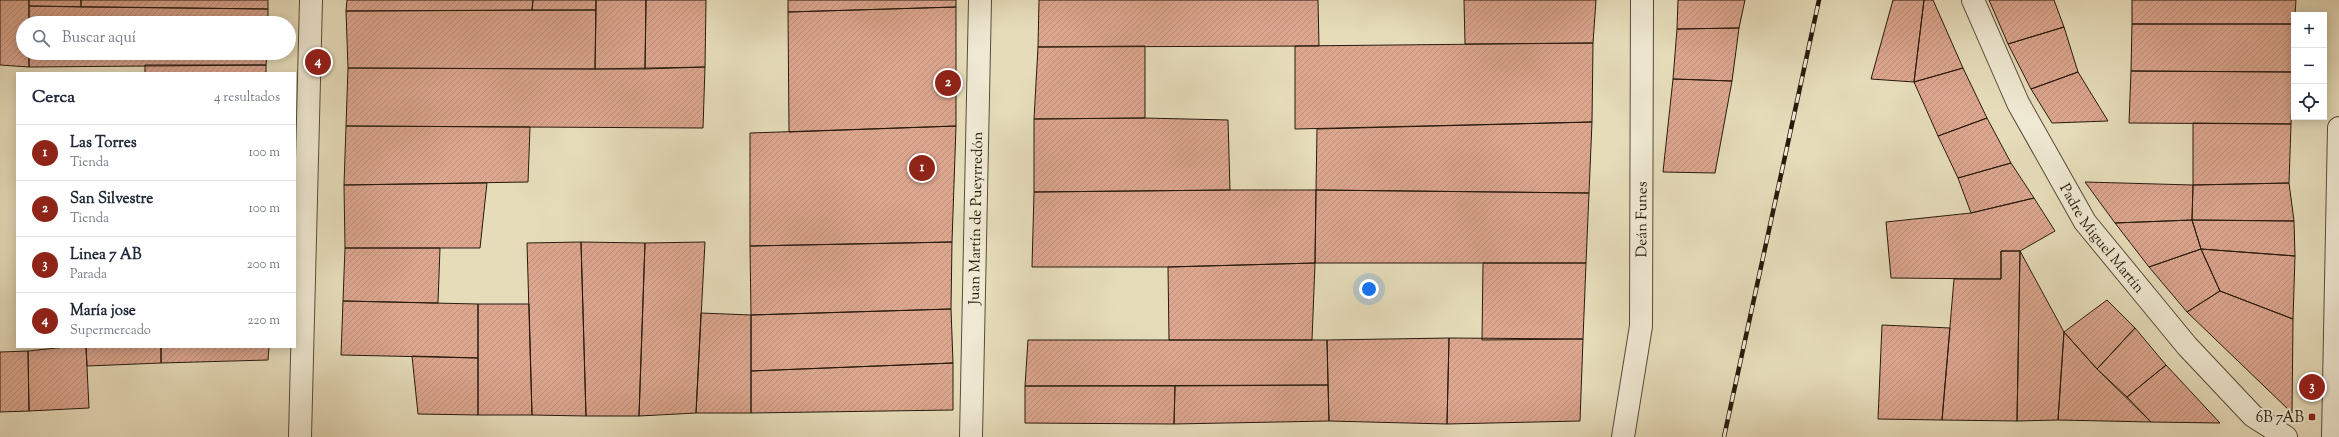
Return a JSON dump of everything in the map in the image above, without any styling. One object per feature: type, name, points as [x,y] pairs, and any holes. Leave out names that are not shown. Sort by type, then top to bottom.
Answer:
[{"type":"street","points":[[300,437],[311,0]]},
{"type":"street","name":"Juan Martín de Pueyrredón","points":[[971,437],[980,0]]},
{"type":"street","name":"Deán Funes","points":[[1623,437],[1641,326],[1642,0]]},
{"type":"street","name":"Padre Miguel Martín","points":[[1972,0],[2018,103],[2085,222],[2187,346],[2253,416],[2286,437]]},
{"type":"street","points":[[2333,437],[2339,128]]},
{"type":"building","points":[[0,0],[29,0],[29,16],[16,16],[16,60],[29,60],[29,67],[0,65]]},
{"type":"building","points":[[29,0],[81,0],[81,7],[29,6]]},
{"type":"building","points":[[81,0],[268,0],[268,9],[81,7]]},
{"type":"building","points":[[347,0],[533,0],[532,10],[346,11]]},
{"type":"building","points":[[533,0],[596,0],[596,10],[532,10]]},
{"type":"building","points":[[596,0],[646,0],[645,69],[595,69]]},
{"type":"building","points":[[646,0],[706,0],[705,67],[645,69]]},
{"type":"building","points":[[788,0],[956,0],[956,7],[788,12]]},
{"type":"building","points":[[1039,0],[1318,0],[1319,46],[1038,47]]},
{"type":"building","points":[[1464,0],[1596,0],[1593,43],[1465,44]]},
{"type":"building","points":[[1678,0],[1745,0],[1739,28],[1677,29]]},
{"type":"building","points":[[1893,0],[1924,0],[1914,82],[1871,79]]},
{"type":"building","points":[[1924,0],[1933,0],[1963,68],[1914,82]]},
{"type":"building","points":[[1989,0],[2054,0],[2064,27],[2008,44]]},
{"type":"building","points":[[2132,0],[2296,0],[2295,12],[2291,12],[2291,24],[2132,24]]},
{"type":"building","points":[[29,6],[268,9],[268,16],[29,16]]},
{"type":"building","points":[[956,7],[956,126],[789,132],[788,12]]},
{"type":"building","points":[[596,10],[595,69],[348,68],[346,11]]},
{"type":"building","points":[[2132,24],[2291,24],[2291,72],[2131,71]]},
{"type":"building","points":[[2064,27],[2078,72],[2031,89],[2008,44]]},
{"type":"building","points":[[1739,28],[1732,81],[1673,79],[1677,29]]},
{"type":"building","points":[[1593,43],[1592,122],[1295,129],[1295,46]]},
{"type":"building","points":[[1145,46],[1145,118],[1034,119],[1038,47]]},
{"type":"building","points":[[29,60],[266,60],[266,65],[29,67]]},
{"type":"building","points":[[145,65],[266,65],[266,72],[145,72]]},
{"type":"building","points":[[705,67],[703,128],[346,126],[348,68],[595,69]]},
{"type":"building","points":[[1963,68],[1987,118],[1938,136],[1914,82]]},
{"type":"building","points":[[2131,71],[2291,72],[2291,124],[2129,123]]},
{"type":"building","points":[[2078,72],[2108,121],[2052,123],[2031,89]]},
{"type":"building","points":[[1673,79],[1732,81],[1715,173],[1663,172]]},
{"type":"building","points":[[1145,118],[1228,120],[1230,190],[1034,192],[1034,119]]},
{"type":"building","points":[[1987,118],[2011,163],[1958,178],[1938,136]]},
{"type":"building","points":[[1592,122],[1589,193],[1316,190],[1317,129]]},
{"type":"building","points":[[2193,123],[2291,124],[2289,183],[2193,185]]},
{"type":"building","points":[[346,126],[530,127],[528,182],[344,185]]},
{"type":"building","points":[[956,126],[952,242],[750,246],[750,133]]},
{"type":"building","points":[[2011,163],[2034,198],[1971,213],[1958,178]]},
{"type":"building","points":[[2085,182],[2193,185],[2192,220],[2115,223]]},
{"type":"building","points":[[487,183],[480,248],[345,248],[344,185]]},
{"type":"building","points":[[2289,183],[2294,221],[2192,220],[2193,185]]},
{"type":"building","points":[[1316,190],[1315,263],[1168,267],[1032,267],[1034,192]]},
{"type":"building","points":[[1316,190],[1589,193],[1586,263],[1315,263]]},
{"type":"building","points":[[2034,198],[2055,231],[2020,251],[2001,251],[2001,279],[1891,278],[1886,222],[1971,213]]},
{"type":"building","points":[[2192,220],[2201,249],[2149,267],[2115,223]]},
{"type":"building","points":[[2192,220],[2294,221],[2295,256],[2201,249]]},
{"type":"building","points":[[581,242],[645,243],[639,416],[586,416]]},
{"type":"building","points":[[581,242],[586,416],[532,415],[527,243]]},
{"type":"building","points":[[705,242],[696,413],[639,416],[645,243]]},
{"type":"building","points":[[952,242],[951,309],[751,315],[750,246]]},
{"type":"building","points":[[345,248],[440,248],[438,303],[343,301]]},
{"type":"building","points":[[2201,249],[2220,291],[2187,312],[2149,267]]},
{"type":"building","points":[[2201,249],[2295,256],[2293,319],[2220,291]]},
{"type":"building","points":[[2001,251],[2020,251],[2017,421],[1942,420],[1954,279],[2001,279]]},
{"type":"building","points":[[2020,251],[2064,332],[2058,420],[2017,421]]},
{"type":"building","points":[[1315,263],[1312,340],[1169,340],[1168,267]]},
{"type":"building","points":[[1483,263],[1586,263],[1583,339],[1482,340]]},
{"type":"building","points":[[2220,291],[2293,319],[2292,413],[2187,312]]},
{"type":"building","points":[[2107,300],[2135,328],[2097,369],[2064,332]]},
{"type":"building","points":[[343,301],[478,304],[478,358],[341,355]]},
{"type":"building","points":[[478,304],[529,304],[532,415],[478,415]]},
{"type":"building","points":[[951,309],[953,363],[751,371],[751,315]]},
{"type":"building","points":[[701,313],[751,315],[751,413],[696,413]]},
{"type":"building","points":[[1882,325],[1950,328],[1942,420],[1878,419]]},
{"type":"building","points":[[2135,328],[2166,365],[2127,397],[2097,369]]},
{"type":"building","points":[[2064,332],[2097,369],[2151,422],[2058,420]]},
{"type":"building","points":[[1449,338],[1583,339],[1580,421],[1447,424]]},
{"type":"building","points":[[1449,338],[1447,424],[1329,421],[1327,340]]},
{"type":"building","points":[[1028,340],[1327,340],[1328,385],[1025,386]]},
{"type":"building","points":[[56,348],[86,348],[89,408],[29,411],[28,351]]},
{"type":"building","points":[[86,348],[161,348],[161,363],[87,366]]},
{"type":"building","points":[[161,348],[269,348],[268,360],[161,363]]},
{"type":"building","points":[[28,351],[29,411],[0,412],[0,352]]},
{"type":"building","points":[[412,356],[478,358],[478,415],[418,414]]},
{"type":"building","points":[[953,363],[953,410],[751,413],[751,371]]},
{"type":"building","points":[[2166,365],[2220,423],[2151,422],[2127,397]]},
{"type":"building","points":[[1328,385],[1329,421],[1174,424],[1175,386]]},
{"type":"building","points":[[1025,386],[1175,386],[1174,424],[1025,423]]},
{"type":"railway","points":[[1724,437],[1819,0]]},
{"type":"place","name":"María jose","points":[[318,62]]},
{"type":"place","name":"San Silvestre","points":[[948,83]]},
{"type":"place","name":"Las Torres","points":[[922,168]]},
{"type":"place","name":"Linea 7 AB","points":[[2312,387]]},
{"type":"place","name":"6B 7AB","points":[[2312,417]]}]
